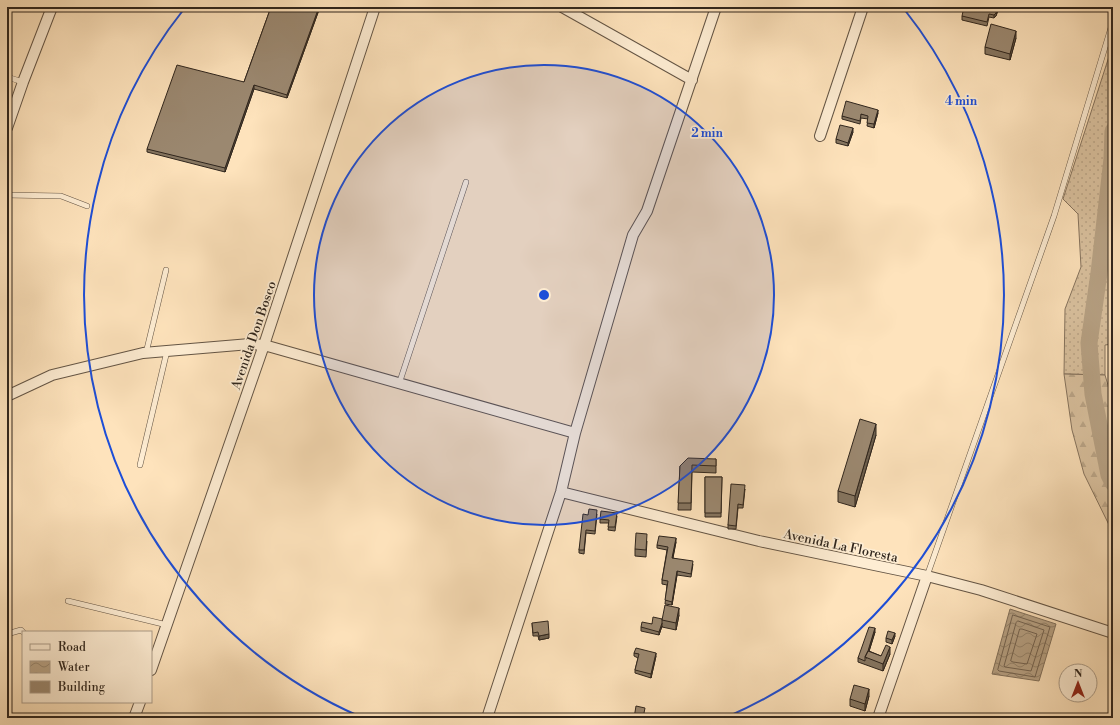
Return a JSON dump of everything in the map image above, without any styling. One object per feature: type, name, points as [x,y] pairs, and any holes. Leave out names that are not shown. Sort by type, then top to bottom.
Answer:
[{"type":"street","points":[[7,128],[52,7]]},
{"type":"street","name":"Avenida Don Bosco","points":[[152,667],[264,345],[375,7]]},
{"type":"street","points":[[562,7],[692,80]]},
{"type":"street","points":[[487,718],[561,492],[575,433],[633,235],[647,211],[716,7]]},
{"type":"street","points":[[820,136],[863,7]]},
{"type":"street","points":[[7,396],[52,375],[146,353],[250,344],[264,345],[575,433]]},
{"type":"street","name":"Avenida La Floresta","points":[[561,492],[759,541],[927,576],[981,590],[1113,633]]},
{"type":"street","points":[[878,718],[927,576]]},
{"type":"street","points":[[134,718],[140,703]]},
{"type":"lane","points":[[927,576],[1054,216],[1111,33],[1113,21]]},
{"type":"lane","points":[[7,77],[23,82]]},
{"type":"lane","points":[[399,384],[466,182]]},
{"type":"lane","points":[[7,195],[61,196],[87,206]]},
{"type":"lane","points":[[146,353],[166,270]]},
{"type":"lane","points":[[140,465],[167,351]]},
{"type":"lane","points":[[68,601],[167,625]]},
{"type":"lane","points":[[7,634],[22,631]]},
{"type":"green space","points":[[1113,44],[1113,344],[1105,345],[1105,375],[1064,374],[1065,309],[1081,267],[1078,214],[1063,199]]},
{"type":"green space","points":[[1064,374],[1105,375],[1113,402],[1113,533],[1084,474],[1072,430]]},
{"type":"water","points":[[1010,609],[1056,624],[1039,681],[992,674]]},
{"type":"building","points":[[271,7],[319,7],[287,95],[254,85],[225,168],[147,149],[177,65],[244,82]]},
{"type":"building","points":[[964,7],[998,7],[994,15],[989,14],[987,22],[962,16]]},
{"type":"building","points":[[991,24],[1016,31],[1010,54],[985,47]]},
{"type":"building","points":[[846,101],[878,110],[874,124],[867,123],[868,116],[861,114],[860,121],[842,116]]},
{"type":"building","points":[[840,125],[853,128],[848,143],[836,139]]},
{"type":"building","points":[[860,419],[876,424],[855,496],[838,491]]},
{"type":"building","points":[[688,458],[716,459],[716,466],[692,465],[691,503],[678,503],[680,466]]},
{"type":"building","points":[[705,477],[722,477],[721,513],[705,513]]},
{"type":"building","points":[[731,484],[745,485],[743,505],[738,504],[736,526],[728,525]]},
{"type":"building","points":[[589,509],[597,510],[595,531],[586,530],[584,550],[579,550],[583,514],[588,515]]},
{"type":"building","points":[[601,511],[617,513],[615,527],[608,527],[609,520],[600,519]]},
{"type":"building","points":[[636,533],[647,534],[646,550],[635,549]]},
{"type":"building","points":[[659,536],[676,538],[672,558],[693,561],[691,574],[677,571],[672,602],[665,600],[668,581],[662,580],[668,547],[657,545]]},
{"type":"building","points":[[665,605],[679,608],[676,623],[662,620]]},
{"type":"building","points":[[653,617],[662,619],[659,632],[641,627],[642,622],[652,624]]},
{"type":"building","points":[[548,621],[549,634],[539,636],[538,632],[533,633],[532,623]]},
{"type":"building","points":[[869,627],[875,628],[865,661],[858,658]]},
{"type":"building","points":[[888,631],[895,633],[892,640],[886,638]]},
{"type":"building","points":[[886,645],[890,647],[883,664],[865,657],[868,651],[881,656]]},
{"type":"building","points":[[636,648],[656,653],[651,674],[635,670],[639,654],[634,653]]},
{"type":"building","points":[[854,685],[869,689],[865,704],[850,699]]},
{"type":"building","points":[[636,706],[645,708],[643,718],[634,718]]},
{"type":"waterway","points":[[1113,131],[1112,159],[1099,273],[1089,343],[1093,394],[1109,475],[1113,483]]}]
